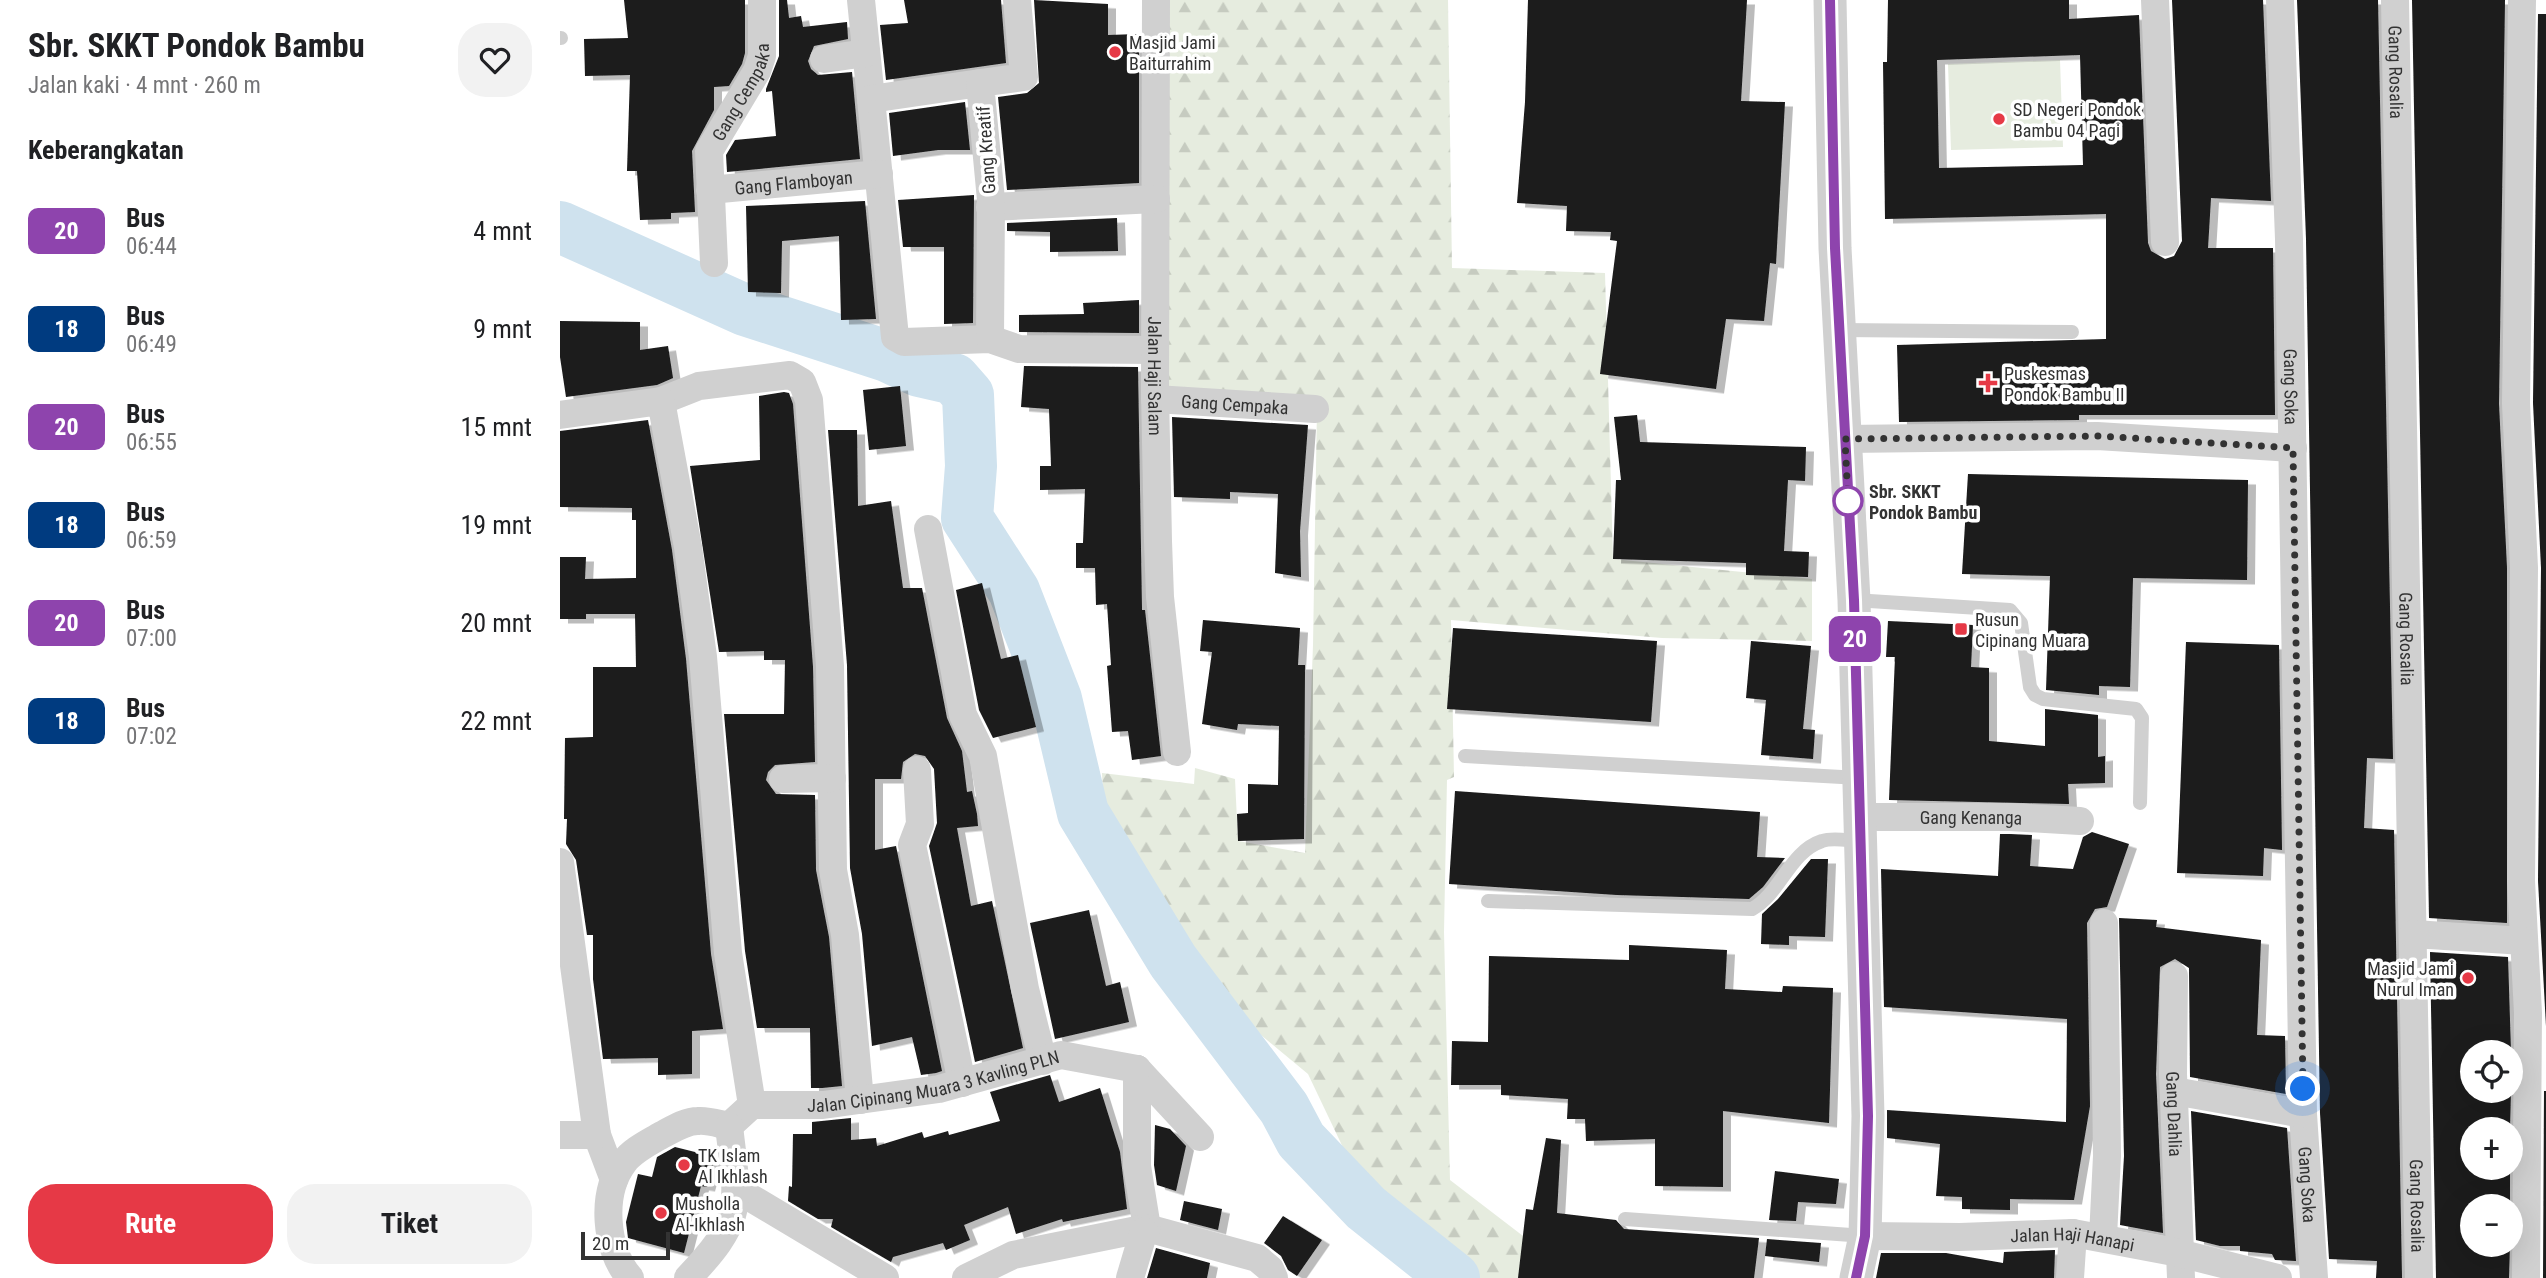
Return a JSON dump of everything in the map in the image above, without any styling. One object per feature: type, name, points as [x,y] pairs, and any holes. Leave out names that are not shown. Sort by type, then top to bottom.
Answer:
[{"type":"street","name":"Gang Cempaka","points":[[715,263],[709,151],[757,71],[762,56],[762,0]]},
{"type":"street","points":[[861,0],[895,337],[904,342],[990,340],[1019,349],[1155,350]]},
{"type":"street","name":"Gang Kreatif","points":[[990,340],[990,207],[980,83],[1024,77],[1017,0]]},
{"type":"street","name":"Jalan Haji Salam","points":[[1156,0],[1155,399],[1160,597],[1177,752]]},
{"type":"street","points":[[1830,0],[1835,248],[1854,600],[1868,1116],[1865,1236],[1856,1278]]},
{"type":"street","points":[[2155,0],[2165,242]]},
{"type":"street","name":"Gang Soka","points":[[2280,0],[2293,448],[2303,1114],[2314,1278]]},
{"type":"street","name":"Gang Rosalia","points":[[2395,0],[2419,1278]]},
{"type":"street","points":[[2522,0],[2516,402],[2524,568],[2521,881],[2528,1013],[2526,1278]]},
{"type":"street","points":[[824,59],[866,53]]},
{"type":"street","points":[[871,99],[980,83]]},
{"type":"street","name":"Gang Flamboyan","points":[[710,190],[879,174]]},
{"type":"street","points":[[990,207],[1156,199]]},
{"type":"street","points":[[560,415],[661,401],[699,386],[790,375],[802,382],[809,400],[830,666],[833,870],[846,949],[860,1100]]},
{"type":"street","name":"Gang Cempaka","points":[[1155,399],[1315,409]]},
{"type":"street","points":[[661,401],[688,547],[701,644],[728,953],[752,1105],[729,1126]]},
{"type":"street","points":[[1845,439],[2097,436],[2293,448]]},
{"type":"street","points":[[928,530],[963,715],[983,757],[1025,989],[1043,1060]]},
{"type":"street","points":[[917,770],[920,824],[912,845],[962,1083]]},
{"type":"street","points":[[783,779],[832,778]]},
{"type":"street","name":"Gang Kenanga","points":[[1861,829],[2010,817],[2080,821]]},
{"type":"street","points":[[560,862],[597,1135],[614,1180]]},
{"type":"street","points":[[2103,1237],[2107,1156],[2104,923]]},
{"type":"street","points":[[2413,934],[2525,941]]},
{"type":"street","name":"Gang Dahlia","points":[[2174,976],[2174,1091],[2180,1265]]},
{"type":"street","name":"Jalan Cipinang Muara 3 Kavling PLN","points":[[752,1105],[823,1105],[860,1100],[962,1083],[1061,1055],[1137,1069]]},
{"type":"street","points":[[1137,1069],[1200,1137]]},
{"type":"street","points":[[1130,1278],[1145,1230],[1137,1166],[1137,1069]]},
{"type":"street","points":[[2174,1091],[2303,1114]]},
{"type":"street","points":[[629,1278],[613,1250],[608,1208],[614,1180],[624,1162],[639,1148],[676,1127],[696,1121],[729,1126]]},
{"type":"street","points":[[688,1278],[726,1235],[734,1213],[736,1189],[729,1126]]},
{"type":"street","points":[[560,1135],[597,1135]]},
{"type":"street","points":[[736,1189],[885,1278]]},
{"type":"street","points":[[966,1278],[1013,1255],[1145,1230],[1257,1258],[1270,1269],[1274,1278]]},
{"type":"street","points":[[2070,1278],[2073,1233]]},
{"type":"street","name":"Jalan Haji Hanapi","points":[[1865,1236],[1960,1237],[2073,1233],[2103,1237],[2180,1265],[2278,1278]]},
{"type":"lane","points":[[1840,330],[2071,332]]},
{"type":"lane","points":[[1854,600],[2010,610],[2021,622],[2030,687],[2035,695],[2043,699],[2136,709],[2142,719],[2140,803]]},
{"type":"lane","points":[[1465,756],[1860,778]]},
{"type":"lane","points":[[1488,901],[1752,909],[1763,903],[1801,853],[1823,840],[1861,829]]},
{"type":"lane","points":[[1625,1219],[1865,1236]]},
{"type":"green space","points":[[1160,0],[1448,0],[1452,268],[1605,273],[1613,559],[1812,579],[1812,641],[1662,638],[1451,620],[1454,777],[1447,780],[1444,932],[1450,1180],[1548,1255],[1550,1278],[1463,1278],[1368,1200],[1308,1074],[1261,1035],[1206,981],[1104,823],[1102,773],[1194,784],[1195,768],[1235,779],[1238,841],[1305,853],[1313,645],[1317,408],[1158,397]]},
{"type":"green space","points":[[2060,60],[2063,147],[1951,150],[1948,64]]},
{"type":"building","points":[[624,0],[745,0],[745,53],[742,64],[729,86],[714,87],[714,110],[692,151],[695,212],[671,213],[671,219],[640,220],[637,171],[627,171],[630,75],[585,76],[584,39],[628,38]]},
{"type":"building","points":[[779,0],[787,0],[789,18],[801,16],[803,27],[847,22],[848,39],[814,46],[808,61],[811,69],[818,75],[852,72],[860,159],[727,172],[726,155],[735,140],[776,136],[772,91],[766,92],[766,89],[779,56]]},
{"type":"building","points":[[904,0],[1001,0],[1006,63],[886,80],[880,25],[908,23]]},
{"type":"building","points":[[1034,0],[1108,4],[1108,35],[1139,34],[1139,183],[1007,190],[998,97],[1027,93],[1039,83]]},
{"type":"building","points":[[1528,0],[1747,0],[1741,101],[1785,102],[1776,264],[1770,263],[1764,321],[1726,319],[1716,389],[1600,374],[1617,241],[1610,240],[1611,232],[1566,231],[1567,206],[1517,203],[1525,102]]},
{"type":"building","points":[[1888,0],[2069,0],[2069,19],[2139,15],[2148,243],[2151,251],[2165,259],[2174,256],[2182,241],[2172,0],[2263,0],[2271,201],[2211,198],[2208,248],[2273,248],[2275,415],[2079,415],[2079,420],[1899,422],[1897,345],[2106,339],[2106,214],[1885,219],[1883,62],[1887,62]],"holes":[[[2080,55],[2083,165],[1939,168],[1937,60]]]},
{"type":"building","points":[[2297,0],[2378,0],[2393,759],[2367,758],[2364,828],[2394,830],[2402,1278],[2376,1278],[2377,1261],[2329,1259],[2320,1113],[2306,239]]},
{"type":"building","points":[[2412,0],[2505,0],[2499,404],[2507,568],[2507,923],[2429,918]]},
{"type":"building","points":[[2538,14],[2546,14],[2546,1026],[2538,881],[2541,568],[2533,403]]},
{"type":"building","points":[[965,102],[970,150],[938,150],[893,156],[889,113]]},
{"type":"building","points":[[974,195],[973,323],[944,324],[944,247],[903,247],[898,200]]},
{"type":"building","points":[[865,201],[876,319],[841,320],[839,236],[782,241],[781,293],[748,292],[746,206]]},
{"type":"building","points":[[1117,218],[1118,251],[1050,252],[1050,232],[1007,231],[1007,223]]},
{"type":"building","points":[[1139,300],[1139,333],[1019,332],[1019,315],[1084,314],[1083,303]]},
{"type":"building","points":[[560,321],[640,322],[640,350],[668,346],[673,378],[657,385],[566,397],[560,357]]},
{"type":"building","points":[[1024,366],[1138,367],[1142,610],[1145,610],[1161,756],[1132,760],[1128,731],[1112,732],[1107,666],[1111,665],[1107,604],[1096,605],[1095,568],[1076,568],[1076,543],[1083,543],[1085,489],[1040,490],[1040,466],[1051,466],[1049,409],[1021,407]]},
{"type":"building","points":[[900,386],[906,446],[869,450],[863,390]]},
{"type":"building","points":[[789,393],[793,404],[813,667],[815,762],[775,765],[768,772],[766,780],[776,794],[815,795],[816,870],[829,937],[842,1086],[822,1088],[811,1088],[810,1028],[757,1028],[745,951],[724,714],[784,714],[785,660],[764,660],[764,651],[719,652],[690,466],[760,460],[759,396]]},
{"type":"building","points":[[1637,415],[1640,442],[1806,447],[1805,481],[1788,480],[1784,551],[1809,552],[1808,577],[1746,575],[1746,563],[1613,559],[1616,480],[1621,480],[1614,417]]},
{"type":"building","points":[[1172,417],[1308,425],[1300,531],[1301,577],[1275,573],[1278,494],[1230,492],[1230,499],[1174,497]]},
{"type":"building","points":[[648,420],[672,550],[686,659],[711,954],[723,1029],[692,1031],[692,1074],[658,1075],[658,1058],[603,1059],[593,979],[593,935],[587,935],[576,860],[566,844],[567,819],[564,819],[565,738],[593,737],[593,667],[636,667],[635,614],[586,614],[586,619],[560,619],[560,557],[586,557],[585,579],[636,578],[636,520],[632,520],[632,508],[560,507],[560,431]]},
{"type":"building","points":[[828,430],[857,430],[858,506],[891,501],[903,588],[922,588],[947,718],[962,751],[967,792],[972,791],[977,814],[978,826],[957,828],[971,906],[992,901],[1023,1048],[975,1062],[929,846],[937,823],[934,769],[925,756],[915,754],[903,762],[901,779],[875,779],[875,850],[896,846],[942,1071],[936,1073],[921,1075],[912,1037],[872,1046],[862,934],[850,868],[847,665]]},
{"type":"building","points":[[1968,474],[2248,480],[2247,580],[2133,578],[2130,687],[2099,686],[2099,695],[2046,690],[2050,576],[1962,574]]},
{"type":"building","points":[[982,583],[1001,659],[1018,655],[1036,727],[993,738],[979,710],[956,590]]},
{"type":"building","points":[[1203,620],[1300,628],[1298,665],[1305,665],[1304,839],[1238,841],[1237,814],[1248,813],[1248,784],[1278,785],[1279,726],[1238,724],[1237,730],[1202,724],[1212,652],[1200,651]]},
{"type":"building","points":[[1888,621],[1973,625],[1971,667],[1989,668],[1989,741],[2045,746],[2045,709],[2098,715],[2098,757],[2105,756],[2105,783],[2068,784],[2069,804],[1889,800],[1895,657],[1886,657]]},
{"type":"building","points":[[1453,628],[1657,641],[1651,722],[1447,709]]},
{"type":"building","points":[[1751,641],[1811,646],[1803,729],[1815,730],[1813,759],[1761,755],[1766,700],[1746,698]]},
{"type":"building","points":[[2186,642],[2279,645],[2282,850],[2264,848],[2263,876],[2177,873]]},
{"type":"building","points":[[1455,791],[1760,812],[1757,857],[1785,858],[1763,887],[1749,899],[1617,895],[1449,884]]},
{"type":"building","points":[[2092,832],[2129,844],[2107,907],[2095,909],[2087,923],[2090,1106],[2074,1200],[2010,1199],[2010,1210],[1962,1209],[1962,1197],[1936,1196],[1940,1144],[1887,1138],[1887,1110],[2066,1122],[2067,1019],[1884,1007],[1881,869],[1998,876],[2000,834],[2010,834],[2032,835],[2030,866],[2073,869],[2083,837]]},
{"type":"building","points":[[1811,859],[1828,859],[1825,937],[1789,936],[1789,945],[1761,944],[1762,914]]},
{"type":"building","points":[[1089,910],[1106,986],[1120,982],[1129,1022],[1055,1039],[1030,923]]},
{"type":"building","points":[[2119,918],[2157,920],[2156,927],[2261,940],[2257,1035],[2285,1036],[2286,1094],[2190,1077],[2189,968],[2175,959],[2160,967],[2156,1074],[2163,1233],[2120,1225],[2124,1156]]},
{"type":"building","points":[[1629,945],[1727,950],[1725,989],[1782,992],[1783,986],[1833,988],[1829,1123],[1723,1111],[1723,1187],[1655,1186],[1655,1139],[1586,1141],[1585,1119],[1567,1119],[1568,1099],[1501,1095],[1501,1085],[1451,1085],[1452,1041],[1488,1042],[1489,956],[1629,960]]},
{"type":"building","points":[[2430,952],[2508,957],[2511,1040],[2460,1040],[2460,1103],[2511,1103],[2510,1117],[2460,1117],[2460,1180],[2510,1180],[2510,1194],[2460,1194],[2460,1257],[2510,1257],[2509,1278],[2436,1278]]},
{"type":"building","points":[[1050,1075],[1059,1102],[1100,1088],[1120,1152],[1127,1209],[1063,1222],[1062,1219],[1016,1234],[1008,1207],[964,1225],[970,1240],[946,1250],[943,1243],[893,1257],[891,1262],[831,1227],[833,1219],[818,1219],[788,1201],[789,1186],[792,1187],[793,1134],[812,1134],[812,1122],[851,1118],[851,1140],[876,1138],[877,1146],[922,1132],[924,1138],[948,1131],[949,1135],[1000,1121],[990,1092]]},
{"type":"building","points":[[2546,1091],[2546,1278],[2543,1278]]},
{"type":"building","points":[[2191,1111],[2287,1128],[2296,1261],[2275,1260],[2272,1254],[2240,1251],[2240,1246],[2220,1246],[2196,1240]]},
{"type":"building","points":[[1155,1125],[1170,1129],[1186,1146],[1176,1191],[1157,1185],[1154,1165]]},
{"type":"building","points":[[1546,1138],[1561,1140],[1557,1213],[1616,1220],[1624,1229],[1759,1238],[1754,1278],[1518,1278],[1526,1209],[1533,1210]]},
{"type":"building","name":"Musholla Al-Ikhlash","points":[[675,1147],[715,1157],[707,1187],[701,1186],[684,1253],[628,1238],[626,1222],[638,1174],[652,1177],[657,1157]]},
{"type":"building","points":[[1775,1171],[1839,1179],[1836,1204],[1798,1202],[1796,1221],[1769,1220]]},
{"type":"building","points":[[1184,1201],[1222,1209],[1218,1230],[1180,1220]]},
{"type":"building","points":[[1283,1216],[1322,1240],[1297,1276],[1288,1270],[1281,1256],[1264,1243]]},
{"type":"building","points":[[1767,1239],[1821,1243],[1819,1262],[1765,1256]]},
{"type":"building","points":[[1156,1248],[1210,1263],[1207,1278],[1147,1278]]},
{"type":"building","points":[[2055,1250],[2054,1278],[1876,1278],[1881,1253],[1946,1253],[2003,1263],[2004,1252]]},
{"type":"waterway","points":[[560,227],[745,310],[887,356],[919,371],[954,379],[968,395],[971,466],[967,518],[1014,591],[1056,699],[1083,813],[1173,961],[1284,1108],[1301,1140],[1366,1208],[1454,1278]]},
{"type":"bus line","name":"20","points":[[1830,0],[1835,248],[1854,600],[1868,1116],[1865,1236],[1856,1278]]},
{"type":"place","name":"Masjid Jami Baiturrahim","points":[[1115,52]]},
{"type":"place","name":"SD Negeri Pondok Bambu 04 Pagi","points":[[1999,119]]},
{"type":"place","name":"Puskesmas Pondok Bambu II","points":[[1988,383]]},
{"type":"place","name":"Sbr. SKKT Pondok Bambu","points":[[1848,501]]},
{"type":"place","name":"Rusun Cipinang Muara","points":[[1961,629]]},
{"type":"place","name":"Masjid Jami Nurul Iman","points":[[2468,978]]},
{"type":"place","name":"TK Islam Al Ikhlash","points":[[684,1165]]},
{"type":"place","name":"Musholla Al-Ikhlash","points":[[661,1213]]},
{"type":"route","points":[[1848,501],[1845,439],[2097,436],[2293,448],[2303,1089]]}]
